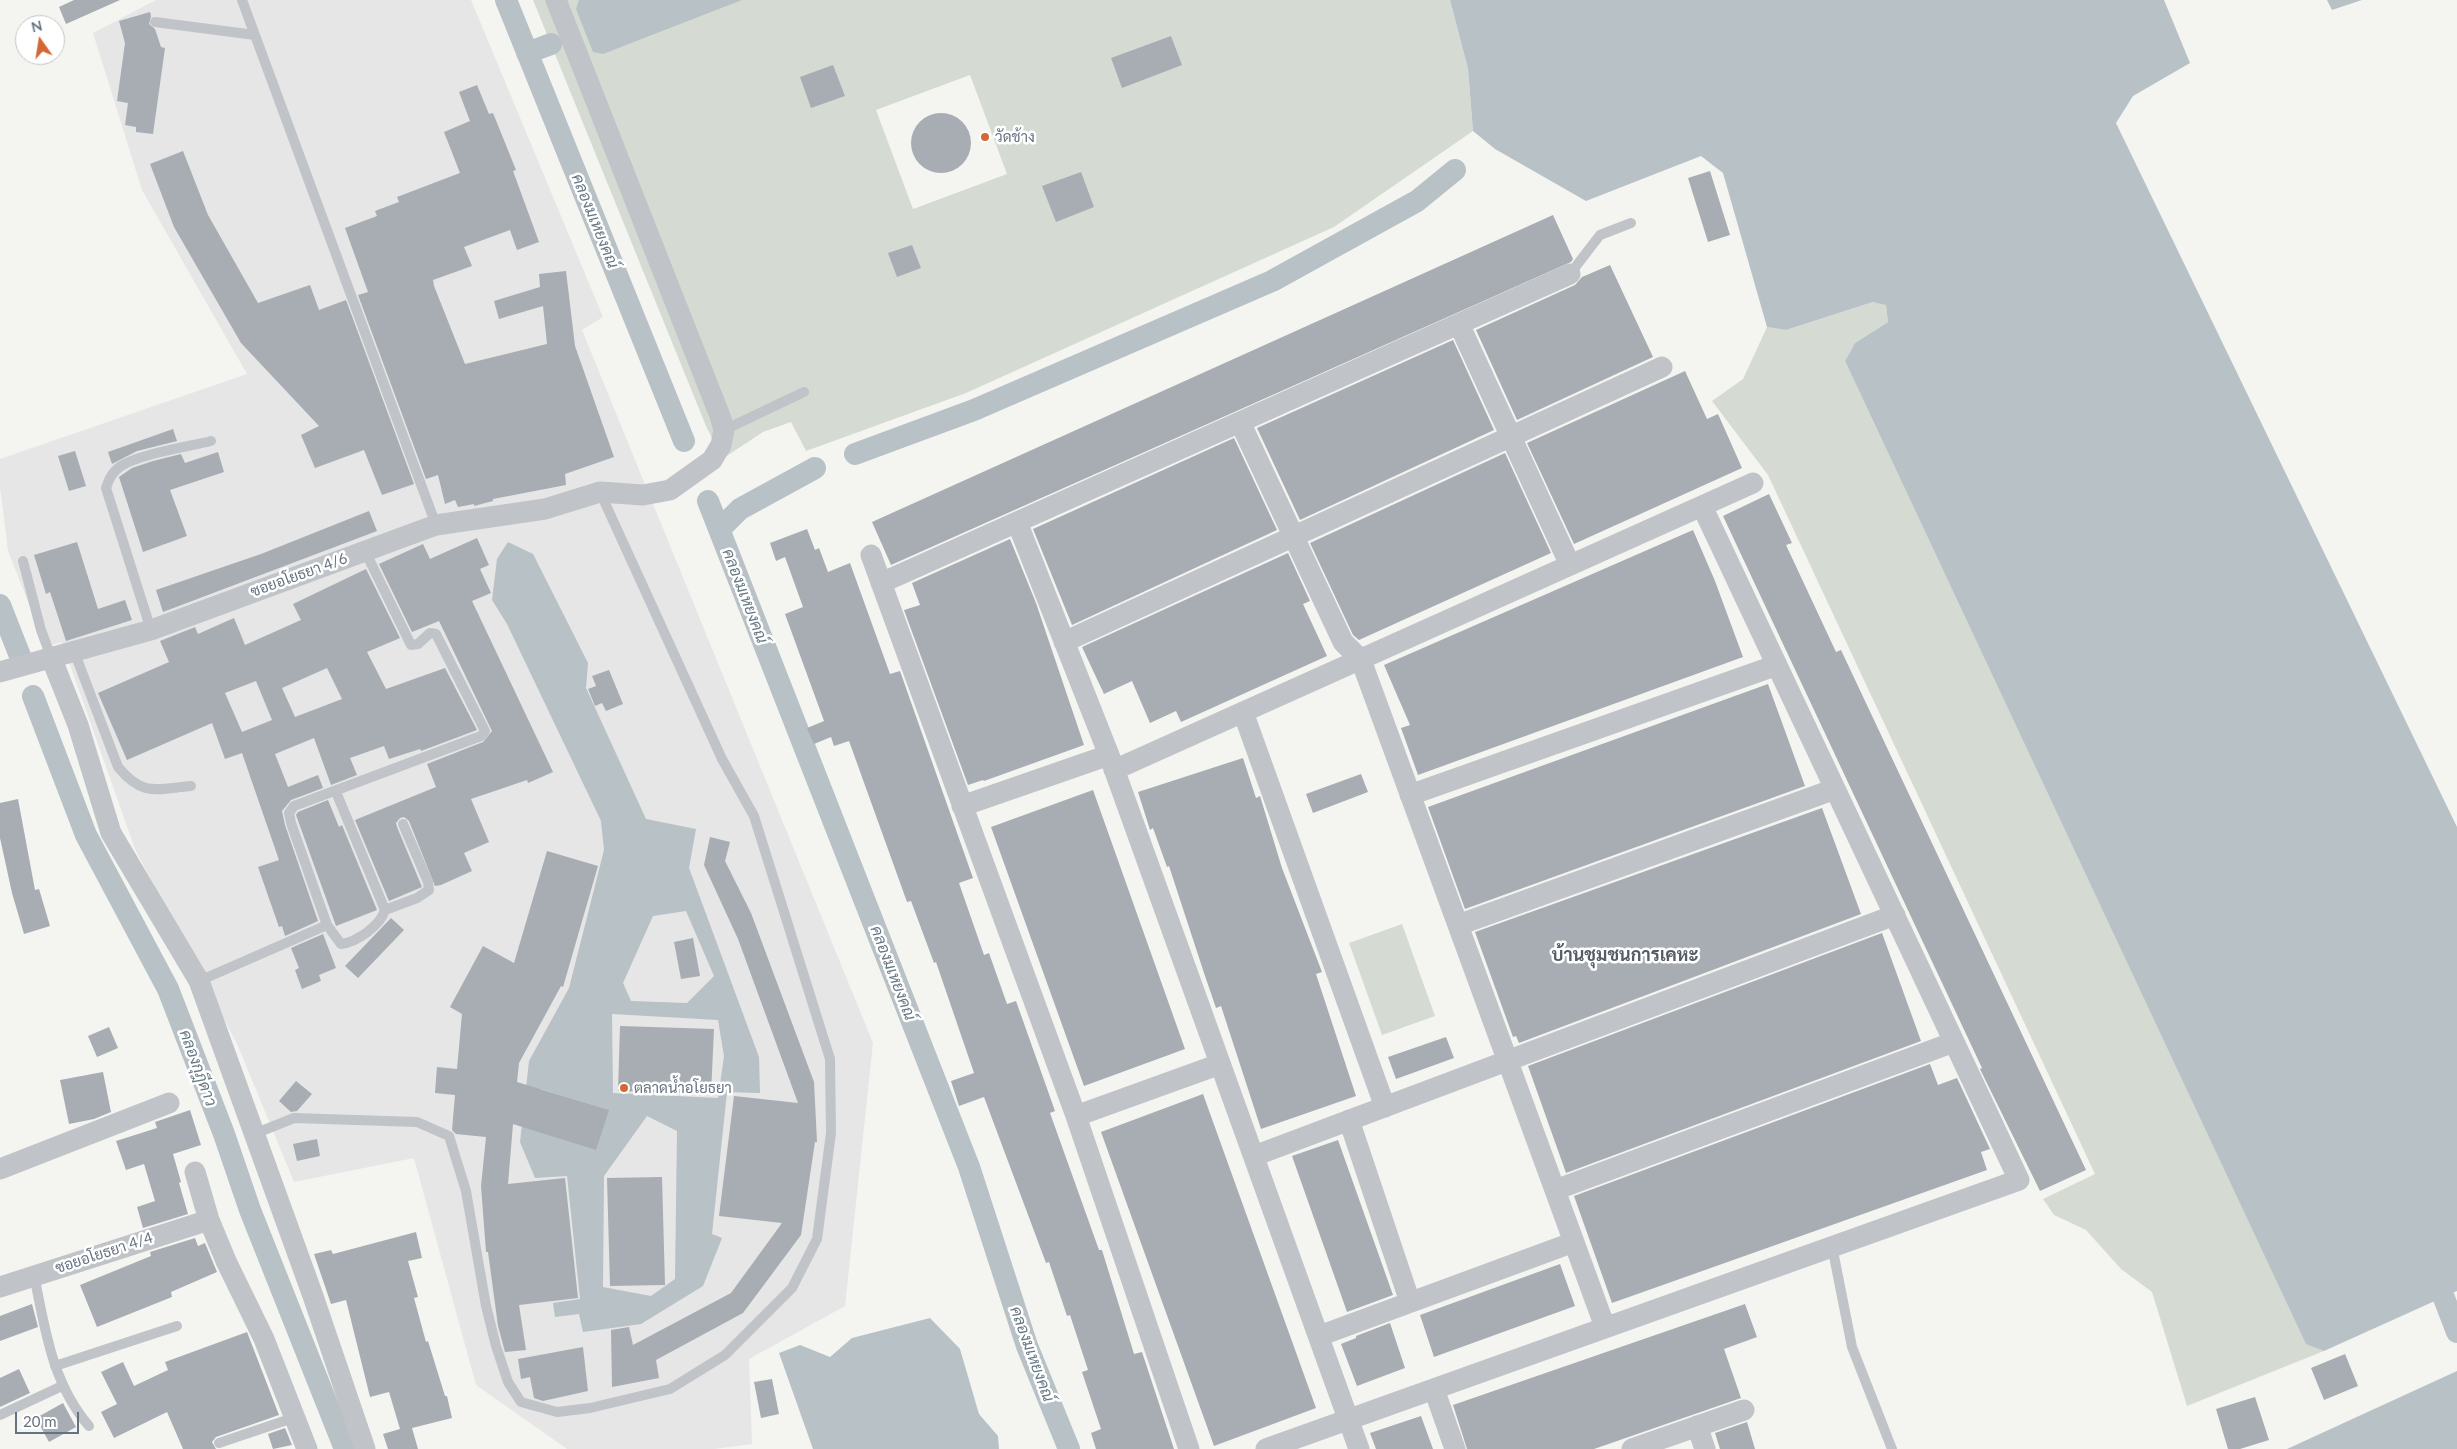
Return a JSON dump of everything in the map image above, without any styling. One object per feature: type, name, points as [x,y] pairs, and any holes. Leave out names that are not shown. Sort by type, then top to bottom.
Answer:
[{"type":"street","points":[[556,0],[635,197],[724,430],[721,445],[712,460],[670,490],[643,495],[600,492]]},
{"type":"street","points":[[882,583],[1570,274]]},
{"type":"street","points":[[1458,324],[1570,565]]},
{"type":"street","points":[[1064,642],[1662,367]]},
{"type":"street","points":[[1240,422],[1343,642],[1361,660],[1605,1328]]},
{"type":"street","points":[[962,806],[1112,763],[1243,712],[1753,483]]},
{"type":"street","name":"ซอยอโยธยา 4/6","points":[[0,672],[151,630],[436,525],[545,509],[600,492]]},
{"type":"street","points":[[1266,1449],[2019,1180],[1702,506]]},
{"type":"street","points":[[1017,522],[1112,763],[1360,1449]]},
{"type":"street","points":[[872,555],[1076,1116],[1189,1449]]},
{"type":"street","points":[[51,657],[78,725],[111,833],[200,981],[313,1296],[365,1449]]},
{"type":"street","points":[[1410,795],[1777,665]]},
{"type":"street","points":[[1243,712],[1385,1107]]},
{"type":"street","points":[[1458,925],[1835,789]]},
{"type":"street","points":[[1254,1156],[1895,915]]},
{"type":"street","points":[[1555,1190],[1954,1042]]},
{"type":"street","points":[[1076,1116],[1220,1064]]},
{"type":"street","points":[[0,1169],[169,1103]]},
{"type":"street","points":[[1349,1120],[1410,1302]]},
{"type":"street","points":[[194,1172],[209,1220],[264,1339],[307,1449]]},
{"type":"street","name":"ซอยอโยธยา 4/4","points":[[0,1287],[209,1220]]},
{"type":"street","points":[[1319,1336],[1574,1242]]},
{"type":"street","points":[[1434,1389],[1455,1449]]},
{"type":"street","points":[[1632,1449],[1744,1410]]},
{"type":"street","points":[[1697,1426],[1705,1449]]},
{"type":"lane","points":[[242,0],[436,525]]},
{"type":"lane","points":[[155,22],[255,35]]},
{"type":"lane","points":[[1570,274],[1600,235],[1631,223]]},
{"type":"lane","points":[[724,430],[804,392]]},
{"type":"lane","points":[[151,630],[106,488],[110,476],[121,466],[150,456],[211,441]]},
{"type":"lane","points":[[254,1134],[294,1118],[417,1122],[449,1136],[466,1191],[486,1306],[496,1346],[508,1382],[522,1402],[557,1412],[590,1408],[670,1389],[725,1355],[792,1288],[817,1239],[831,1133],[830,1059],[754,816],[722,759],[600,492]]},
{"type":"lane","points":[[365,551],[411,645],[418,644],[430,633],[436,634],[485,731],[481,736],[336,792],[305,800],[294,806],[289,813],[328,925],[341,944],[352,942],[382,919],[386,910],[417,898],[429,890],[428,882],[403,824]]},
{"type":"lane","points":[[24,561],[41,630],[51,657]]},
{"type":"lane","points":[[74,652],[118,767],[131,782],[147,789],[191,786]]},
{"type":"lane","points":[[336,792],[386,910]]},
{"type":"lane","points":[[200,981],[328,925]]},
{"type":"lane","points":[[1832,1246],[1852,1347],[1892,1449]]},
{"type":"lane","points":[[34,1275],[46,1338],[62,1386],[74,1408],[89,1426]]},
{"type":"lane","points":[[55,1366],[177,1326]]},
{"type":"lane","points":[[0,1415],[62,1386]]},
{"type":"lane","points":[[219,1443],[296,1417]]},
{"type":"shaded area","points":[[156,0],[471,0],[603,317],[582,330],[873,1043],[845,1306],[749,1359],[752,1444],[714,1449],[567,1449],[476,1385],[414,1158],[294,1182],[238,1046],[135,849],[62,642],[46,647],[8,551],[0,487],[0,459],[247,374],[142,190],[93,33]]},
{"type":"shaded area","points":[[533,0],[1450,0],[1468,69],[1473,131],[1334,227],[966,393],[806,451],[791,422],[763,432],[722,459],[706,426]],"holes":[[[970,75],[1007,174],[913,209],[876,110]]]},
{"type":"shaded area","points":[[579,0],[742,0],[603,54],[593,52],[576,9]]},
{"type":"shaded area","points":[[1450,0],[2164,0],[2190,63],[2133,96],[2116,123],[2457,827],[2457,1291],[2324,1351],[2306,1344],[1845,361],[1855,343],[1888,322],[1886,305],[1873,302],[1786,330],[1767,327],[1723,173],[1701,156],[1586,201],[1495,149],[1473,131],[1468,69]]},
{"type":"shaded area","points":[[2327,0],[2362,0],[2332,10]]},
{"type":"shaded area","points":[[1873,302],[1886,304],[1888,322],[1855,343],[1845,361],[2306,1343],[2324,1351],[2187,1406],[2152,1292],[2121,1269],[2086,1230],[2054,1215],[2043,1199],[2095,1174],[1768,475],[1712,401],[1743,379],[1767,327],[1786,330]]},
{"type":"shaded area","points":[[508,542],[533,554],[588,663],[586,688],[646,819],[696,829],[689,868],[759,1057],[760,1093],[727,1092],[712,1234],[722,1238],[703,1286],[641,1324],[583,1332],[579,1314],[555,1317],[553,1303],[580,1299],[567,1176],[535,1178],[520,1142],[529,1061],[569,988],[604,850],[601,821],[507,624],[492,600],[497,559]],"holes":[[[686,911],[714,976],[687,1003],[631,1001],[623,983],[653,916]],[[612,1014],[718,1020],[724,1056],[718,1098],[613,1093]],[[541,1089],[609,1110],[529,1129]],[[647,1116],[677,1131],[675,1279],[651,1296],[603,1287],[604,1176]]]},
{"type":"shaded area","points":[[1402,924],[1435,1016],[1382,1035],[1349,943]]},
{"type":"shaded area","points":[[930,1318],[960,1349],[979,1414],[998,1436],[999,1449],[813,1449],[779,1353],[800,1345],[830,1357],[852,1338]]},
{"type":"shaded area","points":[[2457,1371],[2457,1449],[2287,1449]]},
{"type":"building","points":[[74,0],[120,0],[66,24],[65,15],[62,15],[59,7]]},
{"type":"building","points":[[150,12],[149,24],[155,29],[161,47],[165,48],[153,134],[136,132],[136,127],[125,125],[128,103],[117,101],[125,43],[119,21]]},
{"type":"building","points":[[1171,36],[1182,65],[1122,88],[1111,58]]},
{"type":"building","points":[[833,65],[845,96],[811,108],[800,77]]},
{"type":"building","points":[[477,85],[489,114],[493,113],[516,170],[513,171],[539,242],[517,250],[510,230],[464,247],[472,266],[433,280],[434,286],[465,364],[547,344],[543,306],[499,319],[494,301],[540,287],[539,274],[566,271],[575,346],[614,457],[565,474],[566,485],[493,499],[493,501],[474,506],[474,504],[458,507],[455,500],[445,504],[438,475],[426,479],[358,295],[368,292],[345,228],[377,216],[375,211],[399,202],[397,197],[460,173],[444,132],[470,121],[459,92]]},
{"type":"building","points":[[941,113],[958,118],[966,126],[971,143],[966,160],[958,168],[941,173],[924,168],[916,160],[911,143],[916,126],[924,118]]},
{"type":"building","points":[[183,151],[208,215],[258,303],[310,285],[319,310],[346,300],[414,484],[382,495],[364,450],[315,468],[301,435],[319,426],[241,343],[174,227],[150,164]]},
{"type":"building","points":[[1710,171],[1730,235],[1708,242],[1688,178]]},
{"type":"building","points":[[1081,172],[1094,207],[1056,222],[1042,186]]},
{"type":"building","points":[[1553,215],[1573,259],[1571,262],[891,565],[872,522]]},
{"type":"building","points":[[912,245],[921,268],[897,277],[888,253]]},
{"type":"building","points":[[1610,265],[1653,357],[1517,420],[1476,330],[1575,285],[1582,277]]},
{"type":"building","points":[[1453,340],[1494,430],[1300,520],[1257,428]]},
{"type":"building","points":[[1685,371],[1707,419],[1718,414],[1742,468],[1574,544],[1527,443]]},
{"type":"building","points":[[173,429],[177,441],[137,451],[112,464],[108,452]]},
{"type":"building","points":[[1234,438],[1277,530],[1072,625],[1033,529]]},
{"type":"building","points":[[75,451],[86,486],[69,491],[58,456]]},
{"type":"building","points":[[218,452],[224,472],[170,490],[187,536],[143,552],[119,477],[132,468],[153,461],[181,454],[185,463]]},
{"type":"building","points":[[1505,453],[1551,553],[1359,640],[1353,635],[1310,543]]},
{"type":"building","points":[[1769,494],[1792,543],[1786,545],[1836,652],[1841,650],[2086,1170],[2040,1191],[1980,1069],[1982,1068],[1723,516]]},
{"type":"building","points":[[369,511],[377,531],[163,612],[156,590],[261,554]]},
{"type":"building","points":[[807,529],[815,550],[819,548],[828,572],[850,563],[890,674],[900,671],[973,878],[959,883],[984,955],[989,953],[1007,1004],[1016,1001],[1055,1111],[1050,1113],[1099,1250],[1102,1250],[1134,1354],[1142,1352],[1174,1449],[1096,1449],[1091,1433],[1101,1429],[1082,1372],[1088,1370],[1070,1315],[1067,1316],[1049,1262],[1046,1263],[984,1097],[959,1106],[951,1081],[974,1073],[936,962],[934,963],[911,901],[907,902],[849,741],[834,746],[831,737],[814,744],[807,728],[824,721],[785,614],[803,607],[785,557],[776,561],[770,543]]},
{"type":"building","points":[[1693,530],[1715,581],[1743,657],[1418,775],[1401,728],[1410,725],[1384,665]]},
{"type":"building","points":[[477,538],[489,565],[480,569],[491,593],[472,601],[553,772],[528,783],[527,780],[471,799],[489,842],[464,853],[472,871],[441,885],[435,886],[409,821],[404,817],[400,818],[396,823],[397,827],[422,887],[389,901],[355,820],[436,787],[427,764],[483,742],[492,731],[439,621],[412,632],[379,564],[423,544],[430,559]]},
{"type":"building","points":[[1010,539],[1036,603],[1084,745],[968,785],[904,610],[920,605],[912,583]]},
{"type":"building","points":[[77,542],[98,609],[125,600],[132,620],[66,641],[50,592],[46,594],[34,555]]},
{"type":"building","points":[[1288,553],[1310,601],[1303,604],[1327,656],[1181,722],[1176,711],[1150,723],[1132,681],[1104,694],[1082,647]]},
{"type":"building","points":[[366,569],[400,638],[367,652],[386,689],[445,668],[477,730],[421,751],[420,749],[389,759],[384,746],[350,758],[357,775],[331,785],[314,738],[275,754],[288,787],[318,775],[323,788],[291,800],[282,811],[285,825],[318,921],[285,936],[282,926],[279,927],[258,867],[279,860],[242,753],[225,759],[212,723],[127,760],[98,693],[169,662],[160,641],[195,627],[198,634],[234,618],[245,645],[301,620],[293,604]],"holes":[[[327,668],[342,699],[295,717],[282,688]],[[256,681],[272,720],[242,732],[225,693]]]},
{"type":"building","points":[[609,670],[623,704],[606,711],[602,703],[595,706],[588,689],[596,686],[592,676]]},
{"type":"building","points":[[1768,684],[1805,786],[1465,909],[1428,807]]},
{"type":"building","points":[[1243,758],[1256,798],[1260,796],[1282,868],[1322,972],[1316,974],[1356,1096],[1261,1129],[1221,1006],[1216,1008],[1169,866],[1167,867],[1153,828],[1150,830],[1138,792]]},
{"type":"building","points":[[1361,774],[1368,792],[1313,813],[1306,794]]},
{"type":"building","points":[[1093,790],[1185,1049],[1084,1086],[991,827]]},
{"type":"building","points":[[18,799],[35,890],[39,889],[50,926],[24,934],[12,893],[0,838],[0,803]]},
{"type":"building","points":[[328,800],[339,827],[342,825],[377,910],[336,926],[296,815],[298,812]]},
{"type":"building","points":[[1822,808],[1861,914],[1519,1043],[1516,1036],[1513,1037],[1475,932]]},
{"type":"building","points":[[710,837],[730,842],[725,861],[751,913],[814,1082],[817,1142],[815,1142],[801,1235],[743,1313],[656,1360],[659,1378],[612,1387],[611,1330],[629,1327],[633,1345],[731,1293],[782,1223],[719,1216],[734,1096],[798,1103],[738,939],[704,865]]},
{"type":"building","points":[[547,851],[598,866],[563,987],[561,986],[519,1063],[517,1082],[609,1110],[596,1150],[513,1124],[508,1184],[565,1178],[578,1298],[519,1305],[526,1350],[505,1352],[498,1326],[488,1252],[486,1252],[481,1186],[486,1137],[456,1134],[452,1130],[455,1095],[435,1093],[437,1067],[457,1069],[462,1014],[450,1007],[483,946],[514,963]]},
{"type":"building","points":[[391,918],[404,930],[358,978],[345,966]]},
{"type":"building","points":[[1882,933],[1921,1041],[1566,1173],[1528,1066]]},
{"type":"building","points":[[323,934],[336,968],[319,975],[321,981],[302,989],[295,970],[299,968],[291,948]]},
{"type":"building","points":[[693,938],[700,976],[681,979],[674,942]]},
{"type":"building","points":[[620,1026],[714,1029],[711,1094],[618,1091]]},
{"type":"building","points":[[109,1027],[118,1048],[97,1057],[88,1036]]},
{"type":"building","points":[[1446,1037],[1454,1058],[1396,1079],[1388,1057]]},
{"type":"building","points":[[1930,1064],[1938,1085],[1957,1078],[1990,1149],[1981,1152],[1987,1170],[1612,1303],[1574,1196]]},
{"type":"building","points":[[103,1072],[111,1112],[94,1119],[69,1124],[60,1080]]},
{"type":"building","points":[[296,1081],[312,1094],[297,1111],[291,1112],[279,1101]]},
{"type":"building","points":[[1203,1094],[1316,1408],[1214,1446],[1101,1132]]},
{"type":"building","points":[[190,1110],[201,1145],[173,1154],[188,1214],[143,1228],[137,1207],[155,1201],[144,1164],[126,1170],[116,1141],[157,1128],[155,1122]]},
{"type":"building","points":[[317,1139],[320,1156],[297,1161],[293,1144]]},
{"type":"building","points":[[1338,1140],[1393,1295],[1347,1312],[1292,1156]]},
{"type":"building","points":[[662,1177],[665,1285],[610,1286],[607,1178]]},
{"type":"building","points":[[416,1232],[422,1258],[408,1261],[418,1297],[414,1298],[426,1342],[428,1341],[445,1396],[447,1396],[452,1418],[412,1428],[418,1449],[388,1449],[383,1434],[400,1429],[389,1392],[370,1397],[346,1300],[331,1304],[314,1254],[331,1250],[333,1254]]},
{"type":"building","points":[[195,1238],[198,1246],[205,1243],[217,1272],[171,1292],[172,1297],[97,1327],[80,1285],[151,1256],[150,1252]]},
{"type":"building","points":[[1560,1264],[1575,1306],[1434,1357],[1420,1315]]},
{"type":"building","points":[[32,1304],[38,1327],[0,1341],[0,1316]]},
{"type":"building","points":[[1745,1304],[1757,1337],[1724,1349],[1741,1398],[1594,1449],[1467,1449],[1453,1405]]},
{"type":"building","points":[[1390,1323],[1405,1368],[1357,1386],[1341,1344]]},
{"type":"building","points":[[247,1332],[279,1415],[216,1437],[212,1442],[216,1449],[183,1449],[167,1412],[114,1438],[101,1412],[117,1404],[101,1372],[123,1362],[134,1386],[168,1370],[165,1362]]},
{"type":"building","points":[[583,1347],[588,1391],[543,1401],[534,1398],[530,1377],[521,1379],[518,1359]]},
{"type":"building","points":[[2345,1354],[2358,1386],[2324,1400],[2311,1368]]},
{"type":"building","points":[[19,1369],[30,1393],[0,1407],[0,1378]]},
{"type":"building","points":[[772,1379],[779,1414],[761,1418],[754,1382]]},
{"type":"building","points":[[2255,1397],[2269,1440],[2240,1449],[2228,1449],[2216,1409]]},
{"type":"building","points":[[63,1403],[76,1427],[49,1442],[36,1418]]},
{"type":"building","points":[[1421,1416],[1433,1449],[1376,1449],[1370,1433]]},
{"type":"building","points":[[1747,1422],[1755,1449],[1720,1449],[1715,1433]]},
{"type":"building","points":[[285,1428],[292,1445],[273,1449],[268,1434]]},
{"type":"waterway","name":"คลองมเหยงคณ์","points":[[506,0],[684,441]]},
{"type":"waterway","points":[[527,53],[551,44]]},
{"type":"waterway","points":[[855,454],[974,410],[1272,281],[1417,201],[1455,170]]},
{"type":"waterway","points":[[720,529],[740,509],[815,468]]},
{"type":"waterway","name":"คลองมเหยงคณ์","points":[[708,501],[969,1167],[1027,1346],[1069,1449]]},
{"type":"waterway","name":"คลองกุฎีดาว","points":[[0,605],[20,656]]},
{"type":"waterway","name":"คลองกุฎีดาว","points":[[33,696],[86,835],[168,989],[224,1134],[250,1210],[345,1449]]},
{"type":"waterway","points":[[2444,1298],[2457,1332]]},
{"type":"place","name":"วัดช้าง","points":[[985,137]]},
{"type":"place","name":"ตลาดน้ำอโยธยา","points":[[624,1088]]},
{"type":"district","name":"บ้านชุมชนการเคหะ","points":[[1625,955]]}]
